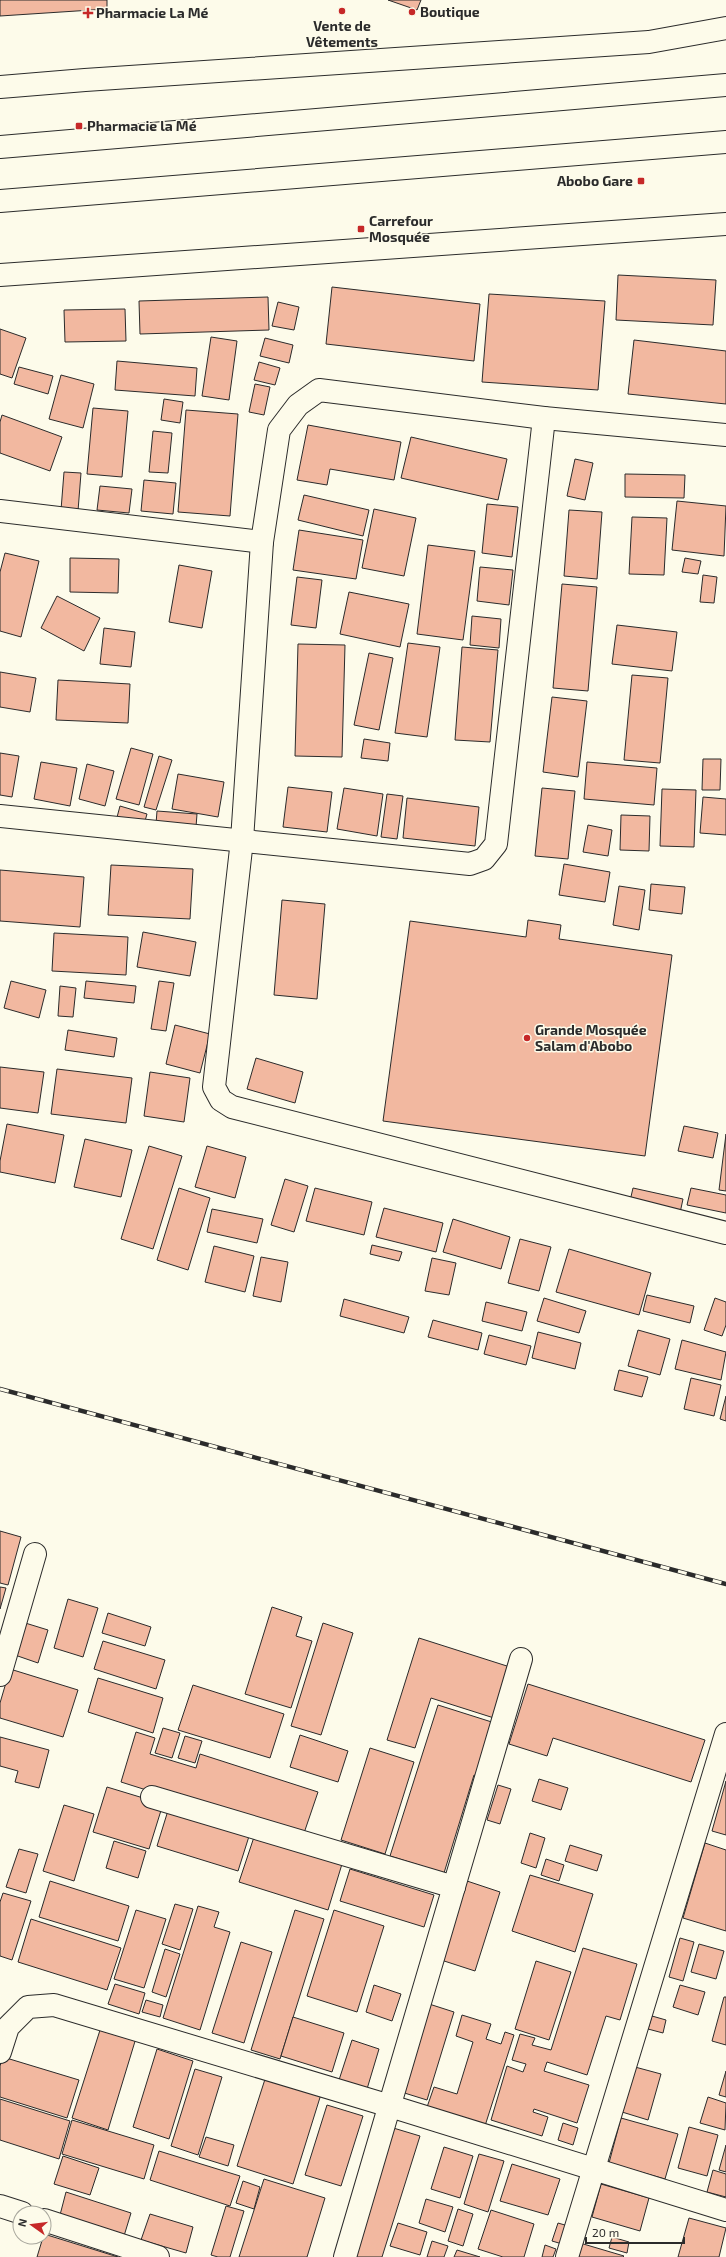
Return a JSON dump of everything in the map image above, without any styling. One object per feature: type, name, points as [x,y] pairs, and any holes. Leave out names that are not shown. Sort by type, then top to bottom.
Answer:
[{"type":"street","points":[[0,87],[649,42],[726,28]]},
{"type":"street","points":[[0,147],[726,85]]},
{"type":"street","points":[[0,201],[726,142]]},
{"type":"street","points":[[0,275],[726,224]]},
{"type":"street","points":[[726,436],[544,418],[319,390],[298,406],[279,430],[262,542],[242,840],[214,1087],[221,1100],[232,1107],[726,1233]]},
{"type":"street","points":[[0,816],[470,864],[484,859],[496,844],[544,418]]},
{"type":"street","points":[[0,511],[262,542]]},
{"type":"street","points":[[0,1676],[35,1554]]},
{"type":"street","points":[[344,2257],[390,2106],[521,1659]]},
{"type":"street","points":[[567,2257],[726,1734]]},
{"type":"street","points":[[152,1797],[454,1887]]},
{"type":"street","points":[[0,2052],[8,2027],[28,2007],[54,2005],[390,2106],[726,2210]]},
{"type":"street","points":[[0,2206],[12,2210]]},
{"type":"street","points":[[52,2223],[158,2257]]},
{"type":"building","points":[[0,0],[107,0],[107,9],[0,16]]},
{"type":"building","points":[[388,0],[421,0],[417,10]]},
{"type":"building","points":[[618,275],[716,280],[713,325],[616,320]]},
{"type":"building","points":[[332,287],[480,304],[474,361],[326,344]]},
{"type":"building","points":[[489,294],[605,301],[598,390],[482,382]]},
{"type":"building","points":[[268,297],[269,330],[140,334],[139,301]]},
{"type":"building","points":[[278,302],[299,307],[294,330],[272,326]]},
{"type":"building","points":[[125,309],[126,341],[65,342],[64,310]]},
{"type":"building","points":[[0,329],[26,338],[12,378],[0,374]]},
{"type":"building","points":[[211,337],[237,341],[229,400],[202,396]]},
{"type":"building","points":[[265,338],[293,345],[289,363],[260,356]]},
{"type":"building","points":[[634,340],[726,351],[726,404],[628,394]]},
{"type":"building","points":[[117,361],[197,368],[195,396],[115,390]]},
{"type":"building","points":[[259,362],[280,368],[275,385],[254,380]]},
{"type":"building","points":[[19,367],[53,376],[48,394],[14,384]]},
{"type":"building","points":[[61,375],[94,384],[83,428],[49,419]]},
{"type":"building","points":[[255,384],[270,387],[264,415],[249,412]]},
{"type":"building","points":[[164,399],[183,402],[180,423],[161,420]]},
{"type":"building","points":[[93,408],[128,411],[122,477],[87,474]]},
{"type":"building","points":[[186,410],[238,414],[230,516],[178,512]]},
{"type":"building","points":[[2,415],[62,437],[50,471],[0,453],[0,422]]},
{"type":"building","points":[[308,425],[401,442],[394,480],[330,469],[327,485],[297,480]]},
{"type":"building","points":[[153,431],[172,433],[168,473],[149,472]]},
{"type":"building","points":[[411,437],[507,459],[498,500],[401,478]]},
{"type":"building","points":[[575,459],[593,463],[585,500],[567,496]]},
{"type":"building","points":[[64,472],[81,473],[78,511],[61,510]]},
{"type":"building","points":[[625,474],[685,475],[684,498],[625,497]]},
{"type":"building","points":[[144,480],[176,483],[173,514],[141,511]]},
{"type":"building","points":[[100,486],[132,489],[129,513],[97,510]]},
{"type":"building","points":[[304,495],[369,510],[363,536],[298,520]]},
{"type":"building","points":[[677,501],[726,506],[724,556],[672,550]]},
{"type":"building","points":[[487,504],[518,507],[512,557],[482,553]]},
{"type":"building","points":[[374,509],[416,518],[404,576],[362,568]]},
{"type":"building","points":[[569,510],[602,512],[597,579],[564,576]]},
{"type":"building","points":[[632,517],[667,518],[664,575],[629,574]]},
{"type":"building","points":[[299,530],[363,540],[356,579],[293,570]]},
{"type":"building","points":[[428,545],[475,551],[463,640],[417,634]]},
{"type":"building","points":[[5,553],[39,561],[21,637],[0,631],[0,572]]},
{"type":"building","points":[[70,558],[119,559],[118,593],[70,592]]},
{"type":"building","points":[[685,558],[701,561],[698,574],[682,572]]},
{"type":"building","points":[[179,565],[212,571],[202,628],[169,622]]},
{"type":"building","points":[[480,567],[513,570],[509,605],[477,601]]},
{"type":"building","points":[[703,575],[717,577],[714,603],[700,602]]},
{"type":"building","points":[[297,577],[322,580],[316,628],[291,625]]},
{"type":"building","points":[[562,584],[597,587],[588,691],[553,688]]},
{"type":"building","points":[[349,592],[409,604],[400,647],[340,634]]},
{"type":"building","points":[[57,596],[100,618],[84,651],[41,628]]},
{"type":"building","points":[[472,616],[501,619],[499,648],[470,645]]},
{"type":"building","points":[[617,625],[677,632],[672,671],[612,664]]},
{"type":"building","points":[[104,628],[135,632],[131,667],[100,664]]},
{"type":"building","points":[[408,643],[440,647],[427,737],[395,733]]},
{"type":"building","points":[[298,644],[345,645],[342,757],[295,756]]},
{"type":"building","points":[[462,647],[498,650],[490,742],[455,740]]},
{"type":"building","points":[[369,653],[393,658],[379,730],[354,725]]},
{"type":"building","points":[[0,672],[36,678],[30,712],[0,707]]},
{"type":"building","points":[[632,675],[668,678],[660,763],[624,760]]},
{"type":"building","points":[[58,680],[130,684],[128,723],[56,720]]},
{"type":"building","points":[[552,697],[587,701],[578,777],[543,772]]},
{"type":"building","points":[[364,739],[390,743],[388,761],[361,758]]},
{"type":"building","points":[[131,748],[153,754],[139,805],[116,799]]},
{"type":"building","points":[[0,753],[19,756],[12,797],[0,795]]},
{"type":"building","points":[[159,756],[172,760],[156,810],[144,807]]},
{"type":"building","points":[[703,759],[721,759],[720,790],[702,790]]},
{"type":"building","points":[[41,762],[77,768],[70,806],[34,799]]},
{"type":"building","points":[[587,762],[657,768],[654,805],[584,799]]},
{"type":"building","points":[[87,764],[114,771],[105,806],[79,799]]},
{"type":"building","points":[[178,774],[224,782],[218,817],[172,809]]},
{"type":"building","points":[[288,787],[332,792],[327,832],[283,827]]},
{"type":"building","points":[[344,788],[383,794],[377,836],[337,829]]},
{"type":"building","points":[[542,788],[575,791],[568,859],[535,856]]},
{"type":"building","points":[[662,789],[696,790],[694,847],[660,846]]},
{"type":"building","points":[[387,794],[403,796],[397,839],[381,837]]},
{"type":"building","points":[[703,797],[726,799],[726,835],[700,833]]},
{"type":"building","points":[[407,798],[479,807],[475,846],[403,838]]},
{"type":"building","points":[[120,806],[147,814],[143,828],[116,821]]},
{"type":"building","points":[[157,811],[197,814],[196,827],[156,824]]},
{"type":"building","points":[[621,815],[650,816],[649,851],[620,850]]},
{"type":"building","points":[[588,825],[612,830],[608,856],[583,852]]},
{"type":"building","points":[[564,864],[610,872],[605,902],[559,895]]},
{"type":"building","points":[[111,865],[193,869],[190,919],[108,915]]},
{"type":"building","points":[[0,870],[84,877],[80,927],[0,921]]},
{"type":"building","points":[[651,884],[685,887],[682,914],[649,910]]},
{"type":"building","points":[[619,886],[645,890],[639,930],[613,925]]},
{"type":"building","points":[[282,900],[325,904],[317,999],[274,995]]},
{"type":"building","name":"Grande Mosquée Salam d'Abobo","points":[[528,920],[561,925],[559,939],[672,955],[645,1156],[383,1121],[410,921],[526,937]]},
{"type":"building","points":[[143,932],[196,942],[190,976],[137,967]]},
{"type":"building","points":[[54,933],[128,937],[126,975],[52,971]]},
{"type":"building","points":[[11,981],[46,990],[39,1018],[4,1008]]},
{"type":"building","points":[[86,981],[136,986],[134,1003],[84,998]]},
{"type":"building","points":[[159,981],[174,983],[166,1031],[151,1029]]},
{"type":"building","points":[[60,986],[76,988],[73,1017],[58,1016]]},
{"type":"building","points":[[175,1025],[210,1034],[200,1073],[166,1064]]},
{"type":"building","points":[[68,1030],[117,1038],[114,1057],[65,1050]]},
{"type":"building","points":[[256,1058],[303,1072],[295,1103],[247,1089]]},
{"type":"building","points":[[0,1067],[44,1072],[38,1113],[0,1108]]},
{"type":"building","points":[[57,1069],[132,1078],[126,1123],[51,1114]]},
{"type":"building","points":[[150,1072],[190,1078],[184,1122],[144,1116]]},
{"type":"building","points":[[7,1124],[64,1135],[55,1183],[0,1172],[0,1161]]},
{"type":"building","points":[[684,1126],[718,1133],[713,1158],[678,1151]]},
{"type":"building","points":[[726,1134],[726,1191],[719,1190]]},
{"type":"building","points":[[85,1139],[132,1150],[121,1197],[74,1187]]},
{"type":"building","points":[[149,1146],[182,1156],[153,1249],[121,1239]]},
{"type":"building","points":[[207,1146],[246,1157],[235,1198],[195,1187]]},
{"type":"building","points":[[285,1179],[308,1186],[294,1232],[271,1225]]},
{"type":"building","points":[[179,1188],[210,1198],[188,1270],[157,1260]]},
{"type":"building","points":[[315,1188],[372,1202],[364,1235],[306,1221]]},
{"type":"building","points":[[633,1188],[683,1199],[680,1213],[630,1201]]},
{"type":"building","points":[[691,1188],[726,1195],[726,1213],[687,1205]]},
{"type":"building","points":[[384,1208],[443,1223],[436,1252],[376,1237]]},
{"type":"building","points":[[212,1209],[263,1219],[257,1243],[207,1232]]},
{"type":"building","points":[[453,1219],[510,1237],[501,1269],[443,1252]]},
{"type":"building","points":[[520,1239],[551,1247],[539,1291],[508,1283]]},
{"type":"building","points":[[372,1245],[402,1252],[399,1261],[370,1254]]},
{"type":"building","points":[[214,1246],[254,1256],[245,1292],[205,1282]]},
{"type":"building","points":[[569,1249],[651,1273],[639,1315],[556,1292]]},
{"type":"building","points":[[261,1257],[288,1262],[281,1302],[253,1296]]},
{"type":"building","points":[[432,1258],[456,1263],[449,1295],[425,1291]]},
{"type":"building","points":[[647,1295],[694,1306],[690,1323],[643,1311]]},
{"type":"building","points":[[544,1298],[586,1311],[579,1333],[537,1321]]},
{"type":"building","points":[[715,1298],[726,1302],[726,1325],[722,1336],[704,1330]]},
{"type":"building","points":[[344,1299],[409,1317],[404,1333],[340,1316]]},
{"type":"building","points":[[486,1302],[527,1312],[522,1331],[482,1321]]},
{"type":"building","points":[[433,1320],[482,1333],[478,1350],[428,1337]]},
{"type":"building","points":[[638,1330],[670,1339],[660,1375],[628,1366]]},
{"type":"building","points":[[538,1332],[581,1343],[575,1369],[532,1358]]},
{"type":"building","points":[[489,1335],[531,1346],[526,1365],[484,1354]]},
{"type":"building","points":[[682,1340],[726,1352],[721,1380],[675,1369]]},
{"type":"building","points":[[619,1370],[648,1377],[642,1397],[614,1390]]},
{"type":"building","points":[[691,1378],[721,1385],[714,1416],[684,1409]]},
{"type":"building","points":[[726,1396],[726,1421],[720,1419]]},
{"type":"building","points":[[0,1531],[21,1537],[8,1585],[0,1583]]},
{"type":"building","points":[[0,1587],[6,1588],[0,1609]]},
{"type":"building","points":[[68,1599],[98,1608],[83,1657],[54,1648]]},
{"type":"building","points":[[272,1607],[302,1617],[296,1636],[312,1641],[291,1708],[245,1694]]},
{"type":"building","points":[[108,1613],[151,1627],[145,1646],[102,1633]]},
{"type":"building","points":[[22,1622],[48,1630],[38,1663],[12,1654]]},
{"type":"building","points":[[323,1623],[353,1633],[321,1735],[291,1726]]},
{"type":"building","points":[[419,1638],[510,1667],[494,1718],[431,1698],[415,1748],[387,1740]]},
{"type":"building","points":[[103,1641],[165,1660],[156,1689],[94,1669]]},
{"type":"building","points":[[10,1669],[78,1690],[63,1737],[0,1718],[0,1703]]},
{"type":"building","points":[[98,1678],[163,1698],[153,1733],[88,1712]]},
{"type":"building","points":[[528,1684],[705,1740],[691,1782],[553,1738],[547,1756],[509,1744]]},
{"type":"building","points":[[193,1685],[284,1714],[270,1758],[178,1730]]},
{"type":"building","points":[[438,1705],[498,1724],[481,1778],[474,1775],[444,1873],[390,1856]]},
{"type":"building","points":[[163,1728],[180,1733],[172,1758],[155,1753]]},
{"type":"building","points":[[136,1732],[155,1738],[150,1754],[196,1768],[200,1754],[318,1792],[302,1839],[121,1782]]},
{"type":"building","points":[[300,1735],[348,1751],[338,1782],[290,1767]]},
{"type":"building","points":[[185,1736],[202,1741],[195,1763],[178,1758]]},
{"type":"building","points":[[0,1737],[49,1750],[39,1788],[15,1782],[18,1771],[0,1766]]},
{"type":"building","points":[[370,1748],[414,1762],[385,1854],[341,1840]]},
{"type":"building","points":[[539,1779],[568,1788],[561,1810],[532,1801]]},
{"type":"building","points":[[726,1781],[726,1835],[712,1831]]},
{"type":"building","points":[[498,1785],[511,1789],[500,1824],[487,1820]]},
{"type":"building","points":[[107,1787],[163,1804],[149,1849],[93,1832]]},
{"type":"building","points":[[170,1804],[251,1830],[238,1871],[157,1846]]},
{"type":"building","points":[[64,1805],[94,1814],[74,1881],[43,1871]]},
{"type":"building","points":[[530,1833],[545,1838],[536,1868],[521,1863]]},
{"type":"building","points":[[254,1837],[342,1864],[328,1910],[239,1882]]},
{"type":"building","points":[[114,1841],[146,1851],[138,1878],[106,1868]]},
{"type":"building","points":[[705,1843],[726,1850],[726,1931],[683,1918]]},
{"type":"building","points":[[570,1845],[602,1855],[597,1871],[565,1861]]},
{"type":"building","points":[[19,1849],[38,1854],[26,1893],[6,1887]]},
{"type":"building","points":[[546,1859],[564,1865],[559,1881],[541,1875]]},
{"type":"building","points":[[350,1869],[434,1895],[424,1927],[340,1901]]},
{"type":"building","points":[[530,1875],[593,1894],[575,1952],[512,1931]]},
{"type":"building","points":[[464,1880],[500,1892],[475,1971],[438,1959]]},
{"type":"building","points":[[50,1881],[129,1906],[118,1941],[39,1917]]},
{"type":"building","points":[[3,1893],[31,1901],[12,1960],[0,1956],[0,1902]]},
{"type":"building","points":[[175,1904],[193,1909],[180,1950],[162,1944]]},
{"type":"building","points":[[198,1906],[219,1912],[214,1927],[230,1932],[200,2030],[163,2018]]},
{"type":"building","points":[[136,1910],[166,1919],[144,1988],[114,1979]]},
{"type":"building","points":[[295,1910],[324,1919],[280,2059],[251,2050]]},
{"type":"building","points":[[334,1910],[384,1926],[357,2012],[307,1996]]},
{"type":"building","points":[[31,1919],[121,1948],[107,1990],[18,1962]]},
{"type":"building","points":[[680,1938],[694,1942],[683,1981],[669,1977]]},
{"type":"building","points":[[241,1942],[272,1952],[244,2043],[212,2033]]},
{"type":"building","points":[[699,1944],[724,1951],[716,1979],[691,1972]]},
{"type":"building","points":[[583,1948],[637,1964],[620,2020],[606,2016],[587,2075],[547,2062],[544,2071],[589,2085],[577,2123],[534,2109],[533,2112],[548,2117],[542,2136],[491,2120],[507,2066],[523,2072],[526,2064],[512,2060],[520,2034],[535,2038],[532,2045],[551,2050]]},
{"type":"building","points":[[165,1949],[180,1954],[166,1997],[152,1992]]},
{"type":"building","points":[[536,1961],[571,1972],[549,2040],[515,2029]]},
{"type":"building","points":[[115,1984],[145,1993],[139,2014],[108,2004]]},
{"type":"building","points":[[374,1985],[401,1994],[392,2021],[366,2012]]},
{"type":"building","points":[[680,1985],[705,1992],[698,2015],[673,2007]]},
{"type":"building","points":[[724,1997],[726,1997],[726,2045],[712,2041]]},
{"type":"building","points":[[146,2000],[163,2005],[160,2017],[142,2012]]},
{"type":"building","points":[[426,2003],[454,2012],[427,2100],[398,2091]]},
{"type":"building","points":[[462,2015],[491,2024],[486,2039],[501,2044],[505,2032],[514,2035],[484,2129],[426,2110],[434,2087],[457,2094],[473,2042],[456,2036]]},
{"type":"building","points":[[652,2016],[666,2020],[663,2033],[648,2029]]},
{"type":"building","points":[[293,2017],[344,2033],[332,2072],[281,2056]]},
{"type":"building","points":[[101,2027],[136,2038],[108,2130],[72,2118]]},
{"type":"building","points":[[352,2040],[379,2049],[367,2089],[339,2080]]},
{"type":"building","points":[[157,2049],[193,2061],[169,2139],[133,2127]]},
{"type":"building","points":[[3,2057],[79,2080],[67,2118],[0,2097],[0,2066]]},
{"type":"building","points":[[635,2067],[661,2074],[648,2120],[622,2112]]},
{"type":"building","points":[[195,2069],[222,2077],[198,2155],[171,2146]]},
{"type":"building","points":[[726,2071],[726,2097],[719,2095]]},
{"type":"building","points":[[267,2073],[322,2091],[293,2184],[237,2166]]},
{"type":"building","points":[[708,2097],[726,2103],[725,2130],[700,2123]]},
{"type":"building","points":[[0,2099],[70,2121],[59,2159],[0,2140]]},
{"type":"building","points":[[327,2105],[363,2116],[341,2186],[305,2175]]},
{"type":"building","points":[[621,2118],[678,2134],[665,2179],[609,2163]]},
{"type":"building","points":[[72,2120],[154,2145],[144,2179],[62,2154]]},
{"type":"building","points":[[563,2123],[578,2128],[573,2145],[558,2140]]},
{"type":"building","points":[[390,2127],[420,2136],[382,2257],[350,2257]]},
{"type":"building","points":[[689,2127],[718,2135],[707,2176],[678,2168]]},
{"type":"building","points":[[206,2137],[234,2145],[228,2166],[199,2157]]},
{"type":"building","points":[[726,2145],[726,2172],[719,2170]]},
{"type":"building","points":[[444,2147],[473,2156],[460,2198],[431,2189]]},
{"type":"building","points":[[159,2151],[240,2176],[230,2206],[150,2180]]},
{"type":"building","points":[[479,2154],[504,2161],[488,2212],[464,2204]]},
{"type":"building","points":[[63,2156],[99,2168],[90,2195],[54,2184]]},
{"type":"building","points":[[512,2164],[560,2179],[548,2215],[500,2201]]},
{"type":"building","points":[[713,2170],[726,2174],[726,2197],[707,2192]]},
{"type":"building","points":[[264,2179],[325,2198],[307,2257],[239,2257]]},
{"type":"building","points":[[243,2181],[260,2187],[254,2209],[236,2203]]},
{"type":"building","points":[[601,2184],[649,2198],[640,2231],[592,2217]]},
{"type":"building","points":[[66,2192],[131,2213],[124,2236],[60,2215]]},
{"type":"building","points":[[426,2199],[453,2207],[445,2232],[419,2223]]},
{"type":"building","points":[[226,2206],[244,2211],[230,2257],[218,2257],[211,2255]]},
{"type":"building","points":[[458,2209],[473,2214],[463,2246],[448,2241]]},
{"type":"building","points":[[491,2210],[534,2224],[524,2257],[503,2257],[478,2249]]},
{"type":"building","points":[[150,2214],[193,2227],[186,2253],[141,2240]]},
{"type":"building","points":[[689,2218],[726,2228],[719,2257],[678,2257]]},
{"type":"building","points":[[398,2223],[427,2232],[420,2255],[390,2246]]},
{"type":"building","points":[[558,2223],[575,2228],[569,2246],[552,2241]]},
{"type":"building","points":[[52,2236],[118,2257],[37,2257],[41,2245],[52,2245]]},
{"type":"building","points":[[612,2237],[629,2242],[627,2253],[609,2248]]},
{"type":"building","points":[[432,2241],[448,2246],[444,2257],[427,2257]]},
{"type":"building","points":[[580,2243],[624,2256],[576,2257]]},
{"type":"building","points":[[545,2245],[556,2249],[553,2257],[542,2257]]},
{"type":"building","points":[[457,2250],[480,2257],[454,2257]]},
{"type":"railway","points":[[0,1389],[726,1584]]},
{"type":"place","name":"Vente de Vêtements","points":[[342,11]]},
{"type":"place","name":"Boutique","points":[[412,12]]},
{"type":"place","name":"Pharmacie La Mé","points":[[88,13]]},
{"type":"place","name":"Pharmacie la Mé","points":[[79,126]]},
{"type":"place","name":"Abobo Gare","points":[[641,181]]},
{"type":"place","name":"Carrefour Mosquée","points":[[361,229]]},
{"type":"place","name":"Grande Mosquée Salam d'Abobo","points":[[527,1038]]}]
